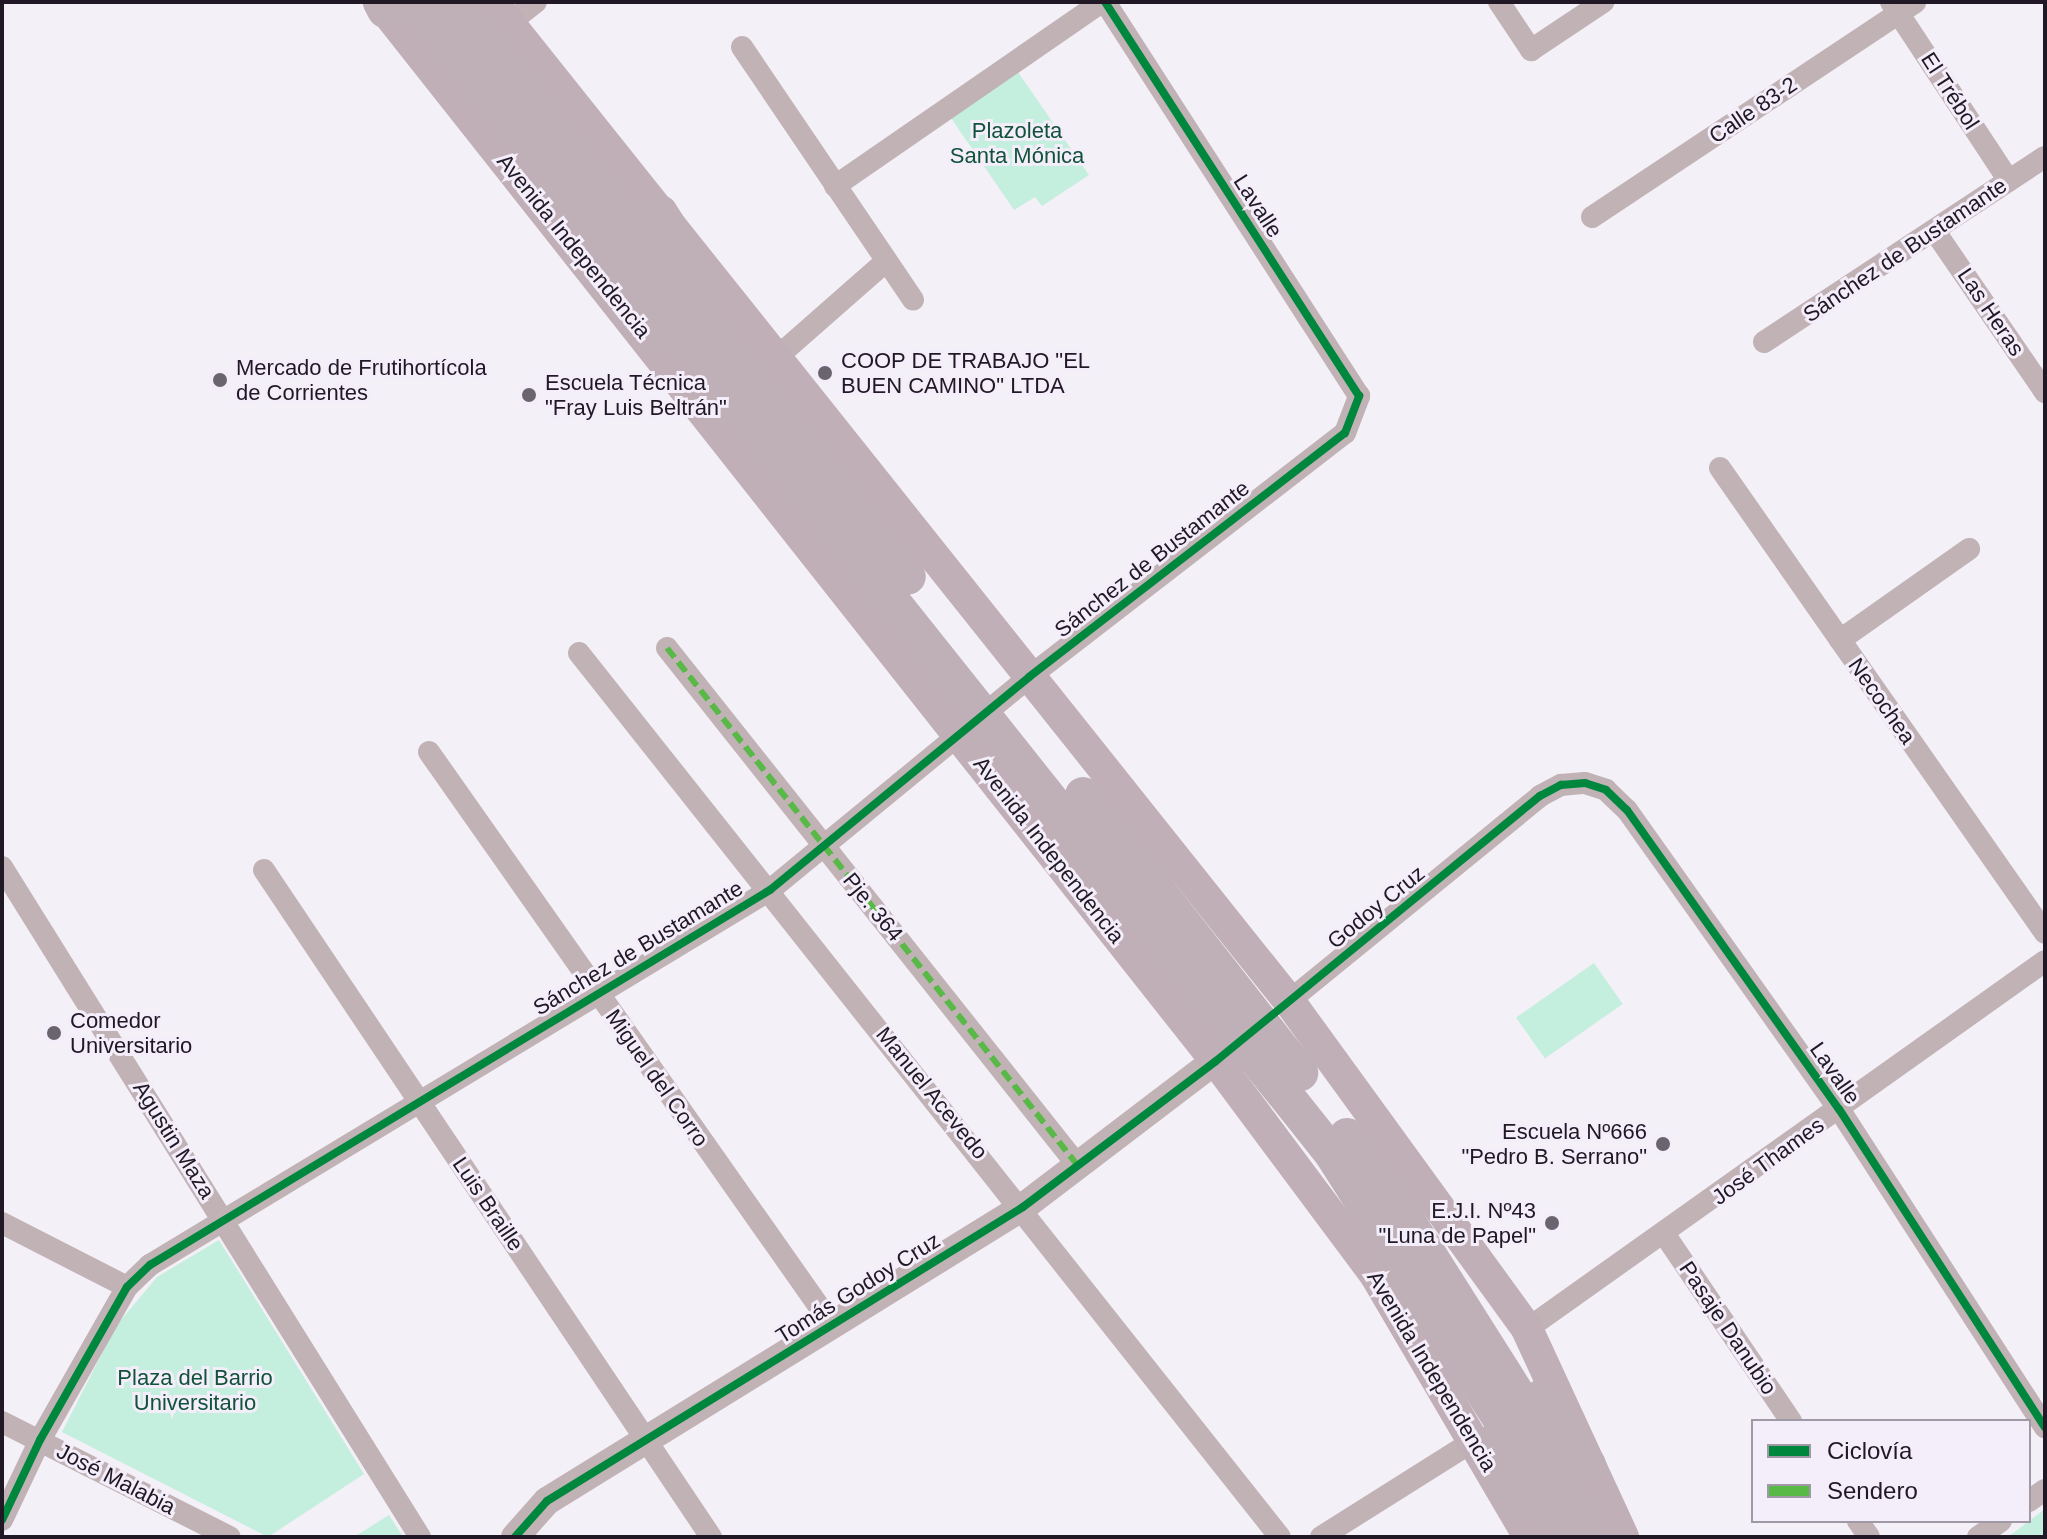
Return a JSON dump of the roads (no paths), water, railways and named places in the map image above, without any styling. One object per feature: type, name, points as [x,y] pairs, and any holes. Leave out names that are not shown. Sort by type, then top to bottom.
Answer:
[{"type":"highway","name":"Avenida Independencia","points":[[456,2],[837,506]]},
{"type":"highway","name":"Avenida Independencia","points":[[390,4],[1007,696],[1252,1031],[1501,1420],[1562,1537]]},
{"type":"highway","points":[[660,213],[720,310],[799,416],[837,506]]},
{"type":"highway","points":[[606,284],[837,506]]},
{"type":"highway","name":"Avenida Independencia","points":[[1252,1031],[1391,1195],[1524,1405],[1592,1537]]},
{"type":"highway","points":[[1391,1195],[1488,1317],[1588,1465]]},
{"type":"highway","points":[[1417,1286],[1488,1429],[1513,1503]]},
{"type":"main road","name":"Avenida Independencia","points":[[390,4],[959,737],[1252,1031],[1527,1329],[1623,1537]]},
{"type":"main road","name":"Avenida Independencia","points":[[500,13],[777,357],[1007,696],[1252,1031],[1376,1276],[1472,1442],[1513,1503],[1529,1537]]},
{"type":"street","points":[[500,13],[536,2]]},
{"type":"street","points":[[835,186],[1104,2]]},
{"type":"street","name":"Lavalle","points":[[1104,2],[1359,396],[1345,433]]},
{"type":"street","points":[[1499,2],[1531,50],[1603,2]]},
{"type":"street","name":"El Trébol","points":[[1901,6],[2009,181]]},
{"type":"street","name":"Calle 83-2","points":[[1592,217],[1901,6]]},
{"type":"street","points":[[742,47],[913,300]]},
{"type":"street","name":"Sánchez de Bustamante","points":[[1764,342],[1936,233],[2045,157]]},
{"type":"street","name":"Las Heras","points":[[1936,233],[2045,392]]},
{"type":"street","points":[[777,357],[885,262]]},
{"type":"street","name":"Sánchez de Bustamante","points":[[2,1520],[40,1440],[127,1287],[150,1265],[418,1099],[770,890],[1007,696],[1345,433]]},
{"type":"street","name":"Necochea","points":[[1720,468],[2045,933]]},
{"type":"street","points":[[1840,640],[1969,549]]},
{"type":"street","name":"Pje. 364","points":[[667,648],[1079,1167]]},
{"type":"street","name":"Manuel Acevedo","points":[[579,653],[1023,1207],[1280,1537]]},
{"type":"street","name":"Miguel del Corro","points":[[429,752],[832,1325]]},
{"type":"street","name":"Lavalle","points":[[1561,785],[1585,783],[1606,790],[1627,810],[1839,1109],[2045,1427]]},
{"type":"street","name":"Godoy Cruz","points":[[1252,1031],[1561,785]]},
{"type":"street","name":"Agustin Maza","points":[[2,867],[9,894],[224,1221],[420,1537]]},
{"type":"street","name":"Luis Braille","points":[[264,870],[711,1537]]},
{"type":"street","name":"José Thames","points":[[1527,1329],[1665,1235],[2045,961]]},
{"type":"street","name":"Tomás Godoy Cruz","points":[[515,1537],[547,1501],[1023,1207],[1079,1167],[1252,1031]]},
{"type":"street","points":[[2,1223],[127,1287]]},
{"type":"street","name":"Pasaje Danubio","points":[[1665,1235],[1790,1419]]},
{"type":"street","name":"José Malabia","points":[[2,1422],[230,1537]]},
{"type":"street","points":[[1321,1537],[1472,1442]]},
{"type":"street","points":[[1978,1537],[1998,1523]]},
{"type":"place","name":"COOP DE TRABAJO \"EL BUEN CAMINO\" LTDA","points":[[825,373]]},
{"type":"place","name":"Mercado de Frutihortícola de Corrientes","points":[[220,380]]},
{"type":"place","name":"Escuela Técnica \"Fray Luis Beltrán\"","points":[[529,395]]},
{"type":"place","name":"Comedor Universitario","points":[[54,1033]]},
{"type":"place","name":"Escuela Nº666 \"Pedro B. Serrano\"","points":[[1663,1144]]},
{"type":"place","name":"E.J.I. Nº43 \"Luna de Papel\"","points":[[1552,1223]]},
{"type":"park label","name":"Plazoleta Santa Mónica","points":[[1017,142]]},
{"type":"park label","name":"Plaza del Barrio Universitario","points":[[195,1390]]}]
